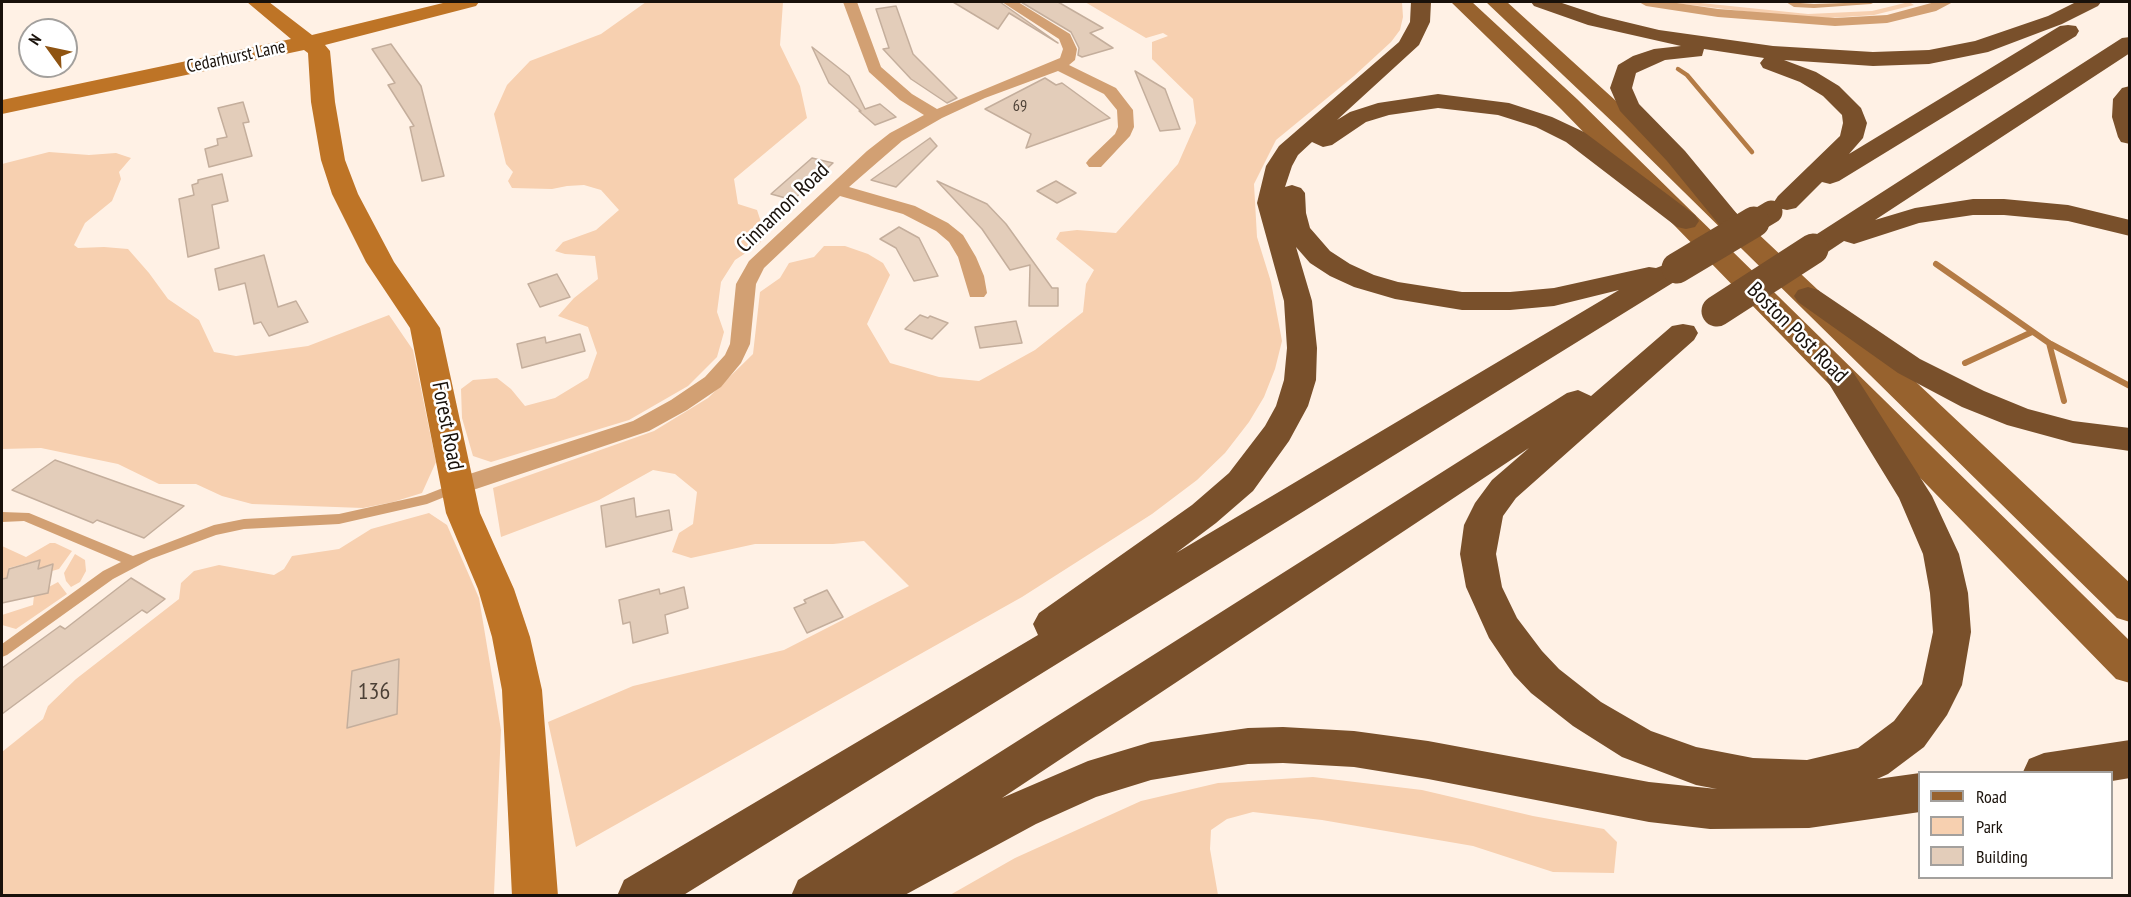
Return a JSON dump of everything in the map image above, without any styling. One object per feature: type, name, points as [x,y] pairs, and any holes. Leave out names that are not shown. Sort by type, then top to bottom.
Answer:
[{"type":"highway","points":[[857,765],[1204,514],[1241,482],[1261,458],[1292,406],[1300,380],[1302,348],[1298,301],[1270,203],[1279,166],[1288,151],[1301,138],[1408,45],[1420,21],[1421,2]]},
{"type":"highway","points":[[1541,2],[1595,21],[1659,36],[1773,52],[1874,59],[1929,57],[1980,47],[2055,20],[2091,2]]},
{"type":"highway","points":[[640,896],[2050,43],[2108,2]]},
{"type":"highway","points":[[814,896],[2130,43]]},
{"type":"highway","points":[[1734,226],[1676,156],[1628,106],[1621,88],[1621,81],[1626,70],[1633,65],[1674,52],[1692,51],[1736,55],[1793,71],[1823,86],[1840,98],[1853,113],[1855,128],[1851,138],[1779,207]]},
{"type":"highway","points":[[2130,93],[2125,99],[2124,117],[2130,137]]},
{"type":"highway","points":[[1677,268],[1554,297],[1531,300],[1462,301],[1395,290],[1364,281],[1320,258],[1306,243],[1297,228],[1293,213],[1293,181],[1308,154],[1328,135],[1358,117],[1386,108],[1418,103],[1458,102],[1501,108],[1524,115],[1575,137],[1686,221]]},
{"type":"highway","points":[[1813,249],[1915,216],[1973,207],[2025,208],[2068,213],[2130,228]]},
{"type":"highway","points":[[1808,296],[1908,366],[1973,399],[2018,417],[2073,432],[2130,440]]},
{"type":"highway","points":[[1683,333],[1504,489],[1487,512],[1482,525],[1479,554],[1484,587],[1497,617],[1514,645],[1545,681],[1587,714],[1611,729],[1638,744],[1696,766],[1753,777],[1782,779],[1807,779],[1852,770],[1873,760],[1909,734],[1933,703],[1942,685],[1952,633],[1949,593],[1941,554],[1915,496],[1842,379]]},
{"type":"highway","points":[[857,896],[1021,810],[1088,780],[1151,761],[1248,746],[1318,746],[1354,749],[1428,760],[1638,800],[1710,809],[1809,808],[1918,792]]},
{"type":"highway","points":[[2051,771],[2130,759]]},
{"type":"main road","points":[[257,2],[310,42]]},
{"type":"main road","name":"Cedarhurst Lane","points":[[2,107],[310,42],[469,2]]},
{"type":"main road","name":"Boston Post Road","points":[[1461,2],[1562,97],[2130,667]]},
{"type":"main road","name":"Boston Post Road","points":[[1496,2],[1538,38],[2130,607]]},
{"type":"main road","name":"Forest Road","points":[[310,42],[319,51],[323,102],[333,160],[345,194],[380,262],[425,328],[463,513],[496,589],[511,637],[522,690],[535,896]]},
{"type":"street","points":[[850,2],[874,69],[906,97],[936,115]]},
{"type":"street","points":[[1009,2],[1054,29],[1068,41],[1070,50],[1068,57],[1058,66],[1110,91],[1125,110],[1126,127],[1122,136],[1095,163]]},
{"type":"street","points":[[1647,2],[1696,10],[1811,22],[1887,19],[1926,5],[1946,2]]},
{"type":"street","name":"Cinnamon Road","points":[[459,486],[641,426],[680,405],[713,382],[734,358],[740,344],[746,284],[752,270],[836,189],[886,145],[936,115],[979,95],[1058,66]]},
{"type":"street","points":[[836,189],[909,210],[942,227],[956,239],[967,257],[974,276],[976,293]]},
{"type":"lane","points":[[1789,2],[1794,5],[1868,2]]},
{"type":"lane","points":[[2,651],[130,561],[224,528],[268,521],[339,519],[427,499],[459,486]]},
{"type":"lane","points":[[2,517],[25,516],[36,519],[130,561]]},
{"type":"green space","points":[[646,2],[783,2],[780,45],[800,86],[807,118],[734,179],[738,204],[757,210],[761,222],[770,231],[758,245],[735,260],[721,282],[717,312],[724,332],[717,357],[688,386],[629,420],[491,462],[473,456],[462,418],[461,389],[473,380],[497,378],[511,389],[525,406],[555,398],[588,378],[597,353],[588,327],[558,316],[574,298],[598,279],[595,256],[555,251],[563,242],[596,230],[619,210],[601,190],[584,185],[552,189],[512,188],[508,181],[513,172],[506,164],[494,114],[507,85],[530,61],[601,34]]},
{"type":"green space","points":[[1085,2],[1402,2],[1403,17],[1400,30],[1391,42],[1354,76],[1276,140],[1254,184],[1257,237],[1271,282],[1282,341],[1275,369],[1264,397],[1249,422],[1225,453],[1197,480],[1152,514],[1022,597],[576,847],[548,722],[633,686],[784,650],[909,586],[864,541],[833,544],[755,544],[691,558],[672,552],[679,533],[693,524],[697,492],[675,474],[653,470],[599,500],[501,537],[493,488],[654,431],[708,398],[753,354],[760,292],[780,278],[789,263],[814,257],[824,246],[845,246],[868,254],[883,263],[890,275],[867,324],[890,363],[939,377],[979,381],[1035,350],[1083,312],[1086,284],[1094,270],[1056,239],[1060,232],[1077,230],[1116,233],[1178,164],[1196,123],[1193,99],[1152,59],[1152,42],[1168,36],[1163,33],[1146,38]]},
{"type":"green space","points":[[1666,2],[1691,2],[1808,14],[1872,11],[1909,2],[1914,5],[1874,15],[1829,18],[1767,14]]},
{"type":"green space","points":[[49,152],[89,155],[116,153],[131,158],[119,172],[121,179],[112,201],[85,223],[74,245],[78,248],[128,249],[168,299],[199,320],[214,352],[236,356],[308,346],[389,315],[413,350],[436,462],[422,493],[363,508],[252,504],[222,496],[196,484],[159,484],[118,464],[41,448],[2,449],[2,164]]},
{"type":"green space","points":[[429,513],[447,525],[479,598],[501,730],[494,894],[2,896],[2,752],[43,719],[48,706],[76,679],[179,599],[181,583],[194,571],[219,565],[274,575],[284,569],[292,556],[339,549],[371,529]]},
{"type":"green space","points":[[50,543],[72,551],[59,569],[52,571],[52,564],[38,569],[39,560],[9,568],[7,578],[2,579],[2,546],[26,557]]},
{"type":"green space","points":[[75,554],[85,560],[86,571],[80,582],[71,587],[64,573]]},
{"type":"green space","points":[[58,582],[67,594],[16,629],[2,625],[2,615],[33,605],[34,595]]},
{"type":"green space","points":[[1313,777],[1422,790],[1533,816],[1604,829],[1617,842],[1614,873],[1553,872],[1473,846],[1322,820],[1253,812],[1227,819],[1211,830],[1210,849],[1218,895],[950,895],[1015,858],[1141,801],[1218,783]]},
{"type":"building","points":[[953,2],[1000,2],[1058,43],[1009,13],[998,29]]},
{"type":"building","points":[[1021,2],[1058,2],[1103,28],[1090,33],[1113,48],[1082,57],[1078,55],[1079,48],[1071,32]]},
{"type":"building","points":[[896,6],[913,54],[957,98],[947,103],[911,79],[883,49],[889,48],[876,9]]},
{"type":"building","points":[[391,44],[421,86],[444,176],[422,181],[410,127],[414,126],[388,85],[395,83],[372,49]]},
{"type":"building","points":[[812,47],[849,76],[865,109],[880,104],[896,117],[875,125],[829,83]]},
{"type":"building","points":[[1135,71],[1165,89],[1180,129],[1160,131]]},
{"type":"building","points":[[1045,78],[1056,85],[1062,83],[1110,118],[1026,148],[1031,134],[985,109]]},
{"type":"building","points":[[243,102],[249,122],[243,123],[252,156],[209,167],[205,149],[218,145],[217,139],[227,137],[218,108]]},
{"type":"building","points":[[930,138],[937,146],[896,187],[871,180]]},
{"type":"building","points":[[812,158],[833,163],[793,200],[771,194]]},
{"type":"building","points":[[222,174],[228,201],[212,205],[219,248],[188,257],[179,199],[194,195],[192,185],[198,183],[198,180]]},
{"type":"building","points":[[937,181],[987,204],[1006,224],[1052,288],[1058,288],[1058,306],[1029,306],[1030,265],[1010,270],[982,229]]},
{"type":"building","points":[[1056,181],[1076,193],[1057,203],[1037,191]]},
{"type":"building","points":[[899,227],[919,238],[938,276],[914,281],[896,248],[880,239]]},
{"type":"building","points":[[264,255],[278,307],[296,301],[308,322],[269,336],[261,322],[254,324],[245,283],[219,290],[215,269]]},
{"type":"building","points":[[557,274],[570,297],[540,307],[528,284]]},
{"type":"building","points":[[920,315],[948,323],[932,339],[905,329]]},
{"type":"building","points":[[1016,321],[1022,343],[980,348],[975,327]]},
{"type":"building","points":[[580,334],[585,351],[522,368],[517,344],[545,337],[546,343]]},
{"type":"building","points":[[55,460],[184,506],[144,538],[97,520],[93,523],[12,490]]},
{"type":"building","points":[[634,498],[636,517],[669,510],[672,530],[606,547],[601,506]]},
{"type":"building","points":[[40,560],[38,569],[53,564],[48,593],[2,603],[2,579],[7,578],[9,569]]},
{"type":"building","points":[[131,578],[165,599],[147,613],[142,610],[2,714],[2,668],[60,626],[65,629]]},
{"type":"building","points":[[684,587],[688,608],[665,615],[668,633],[633,643],[630,622],[623,624],[619,600],[659,589],[660,594]]},
{"type":"building","points":[[827,590],[843,617],[807,633],[794,608],[806,603],[804,600]]},
{"type":"building","points":[[399,659],[397,714],[347,728],[352,671]]},
{"type":"waterway","points":[[1678,69],[1687,75],[1752,152]]},
{"type":"waterway","points":[[1936,264],[2049,343]]},
{"type":"waterway","points":[[1965,363],[2032,332]]},
{"type":"waterway","points":[[2049,343],[2130,386]]},
{"type":"waterway","points":[[2049,343],[2064,401]]}]
